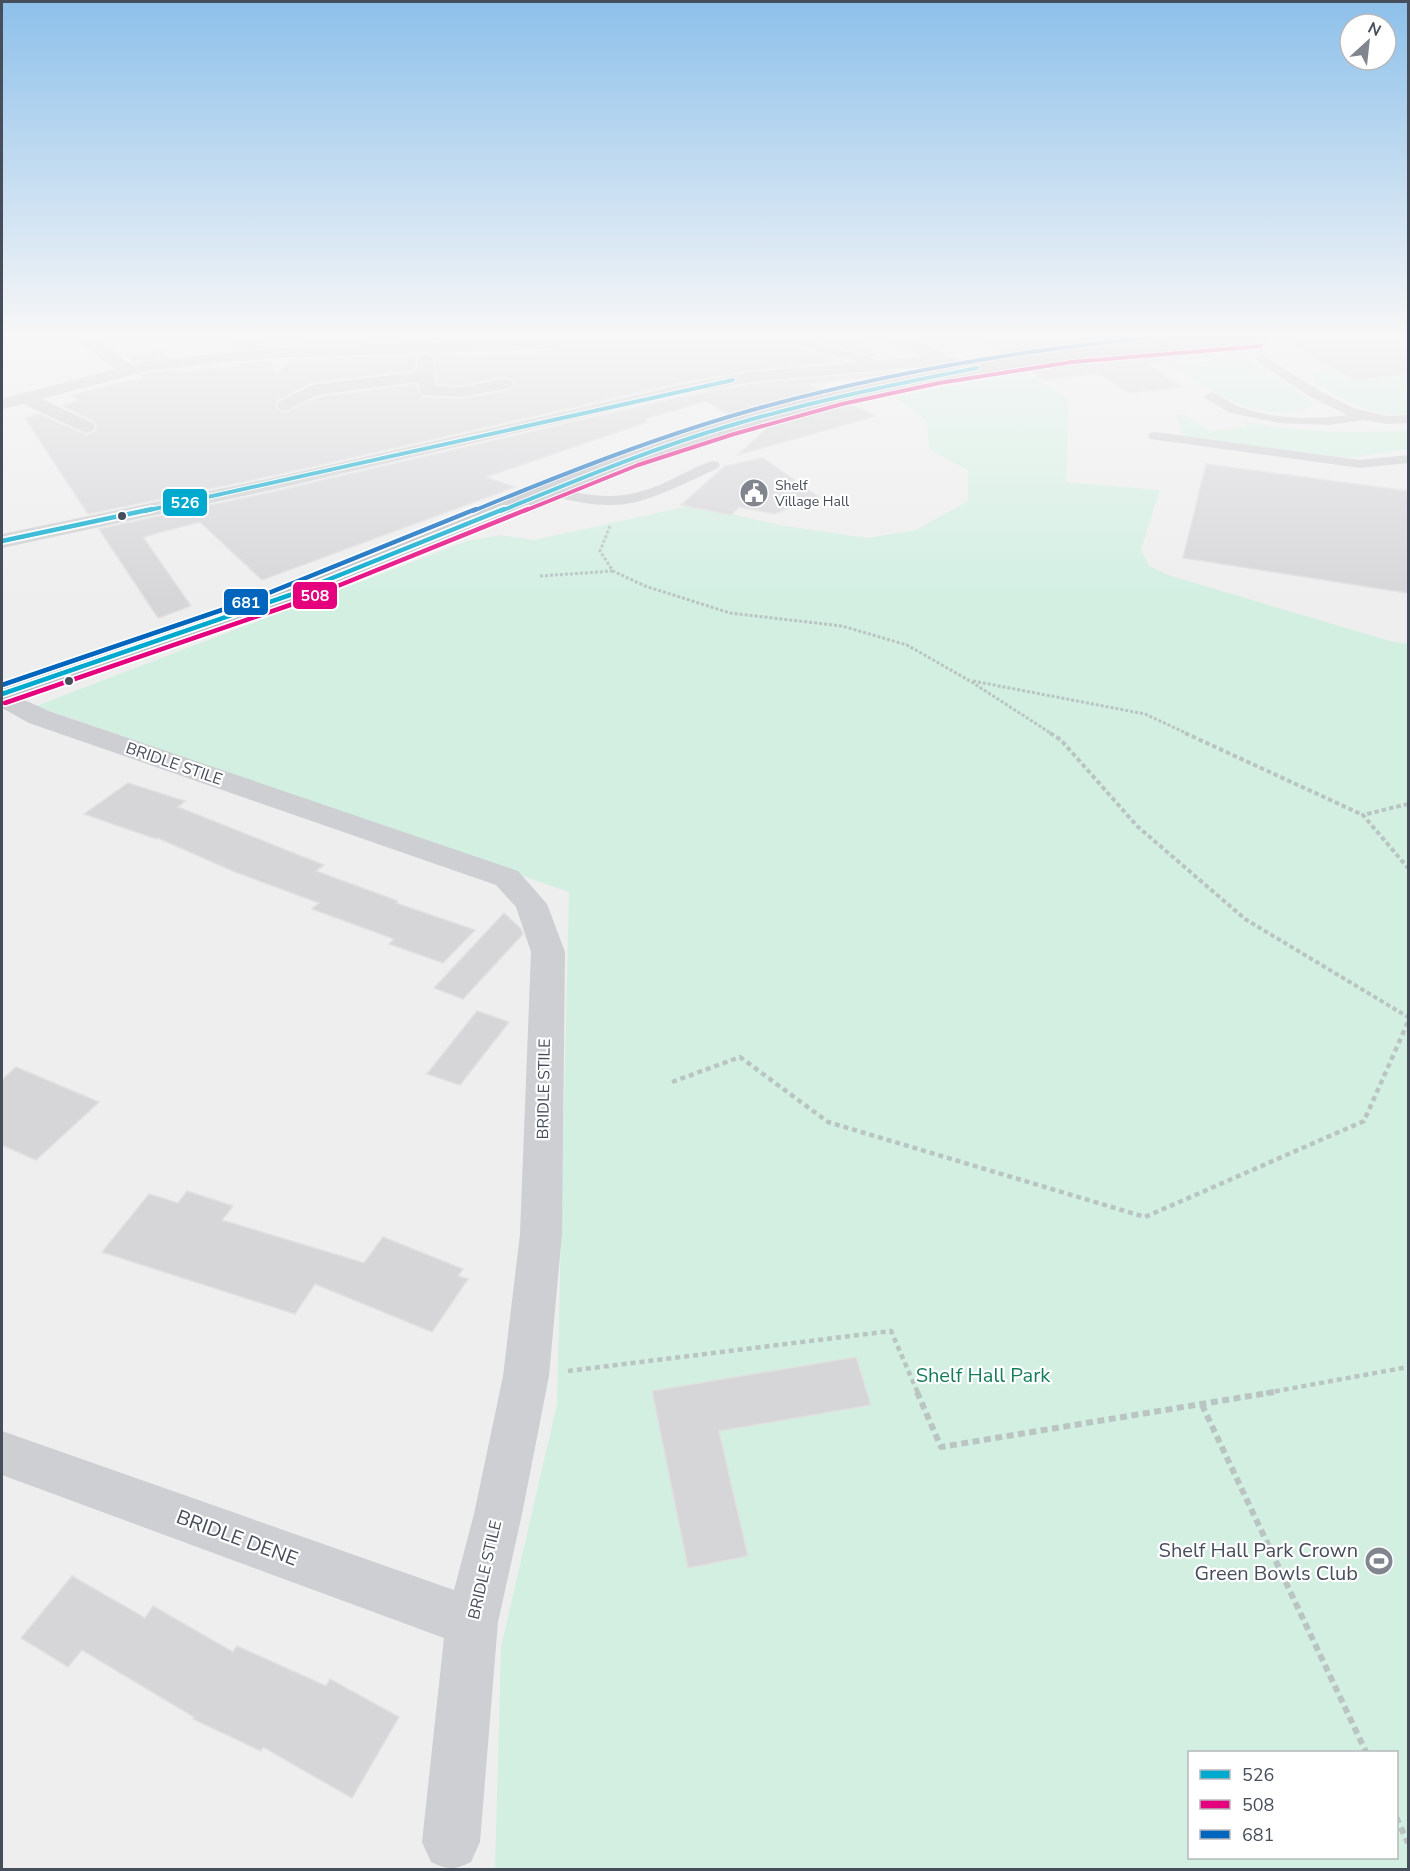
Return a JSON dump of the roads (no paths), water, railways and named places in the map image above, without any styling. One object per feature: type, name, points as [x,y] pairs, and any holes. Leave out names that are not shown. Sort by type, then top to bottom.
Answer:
[{"type":"highway","points":[[2,694],[290,595],[635,457],[733,424]]},
{"type":"street","points":[[80,424],[86,427]]},
{"type":"street","points":[[2,541],[276,483],[531,424]]},
{"type":"street","name":"BRIDLE STILE","points":[[2,698],[39,717],[507,878],[531,904],[548,952],[541,1234],[526,1376],[498,1514],[472,1622],[451,1842]]},
{"type":"street","name":"BRIDLE DENE","points":[[2,1453],[472,1622]]},
{"type":"lane","points":[[1155,436],[1360,464],[1408,459]]},
{"type":"lane","points":[[549,491],[609,502],[633,499],[656,492],[713,465]]},
{"type":"place","name":"Shelf Village Hall","points":[[754,493]]},
{"type":"place","name":"Shelf Hall Park Crown Green Bowls Club","points":[[1379,1561]]},
{"type":"park label","name":"Shelf Hall Park","points":[[983,1375]]}]
